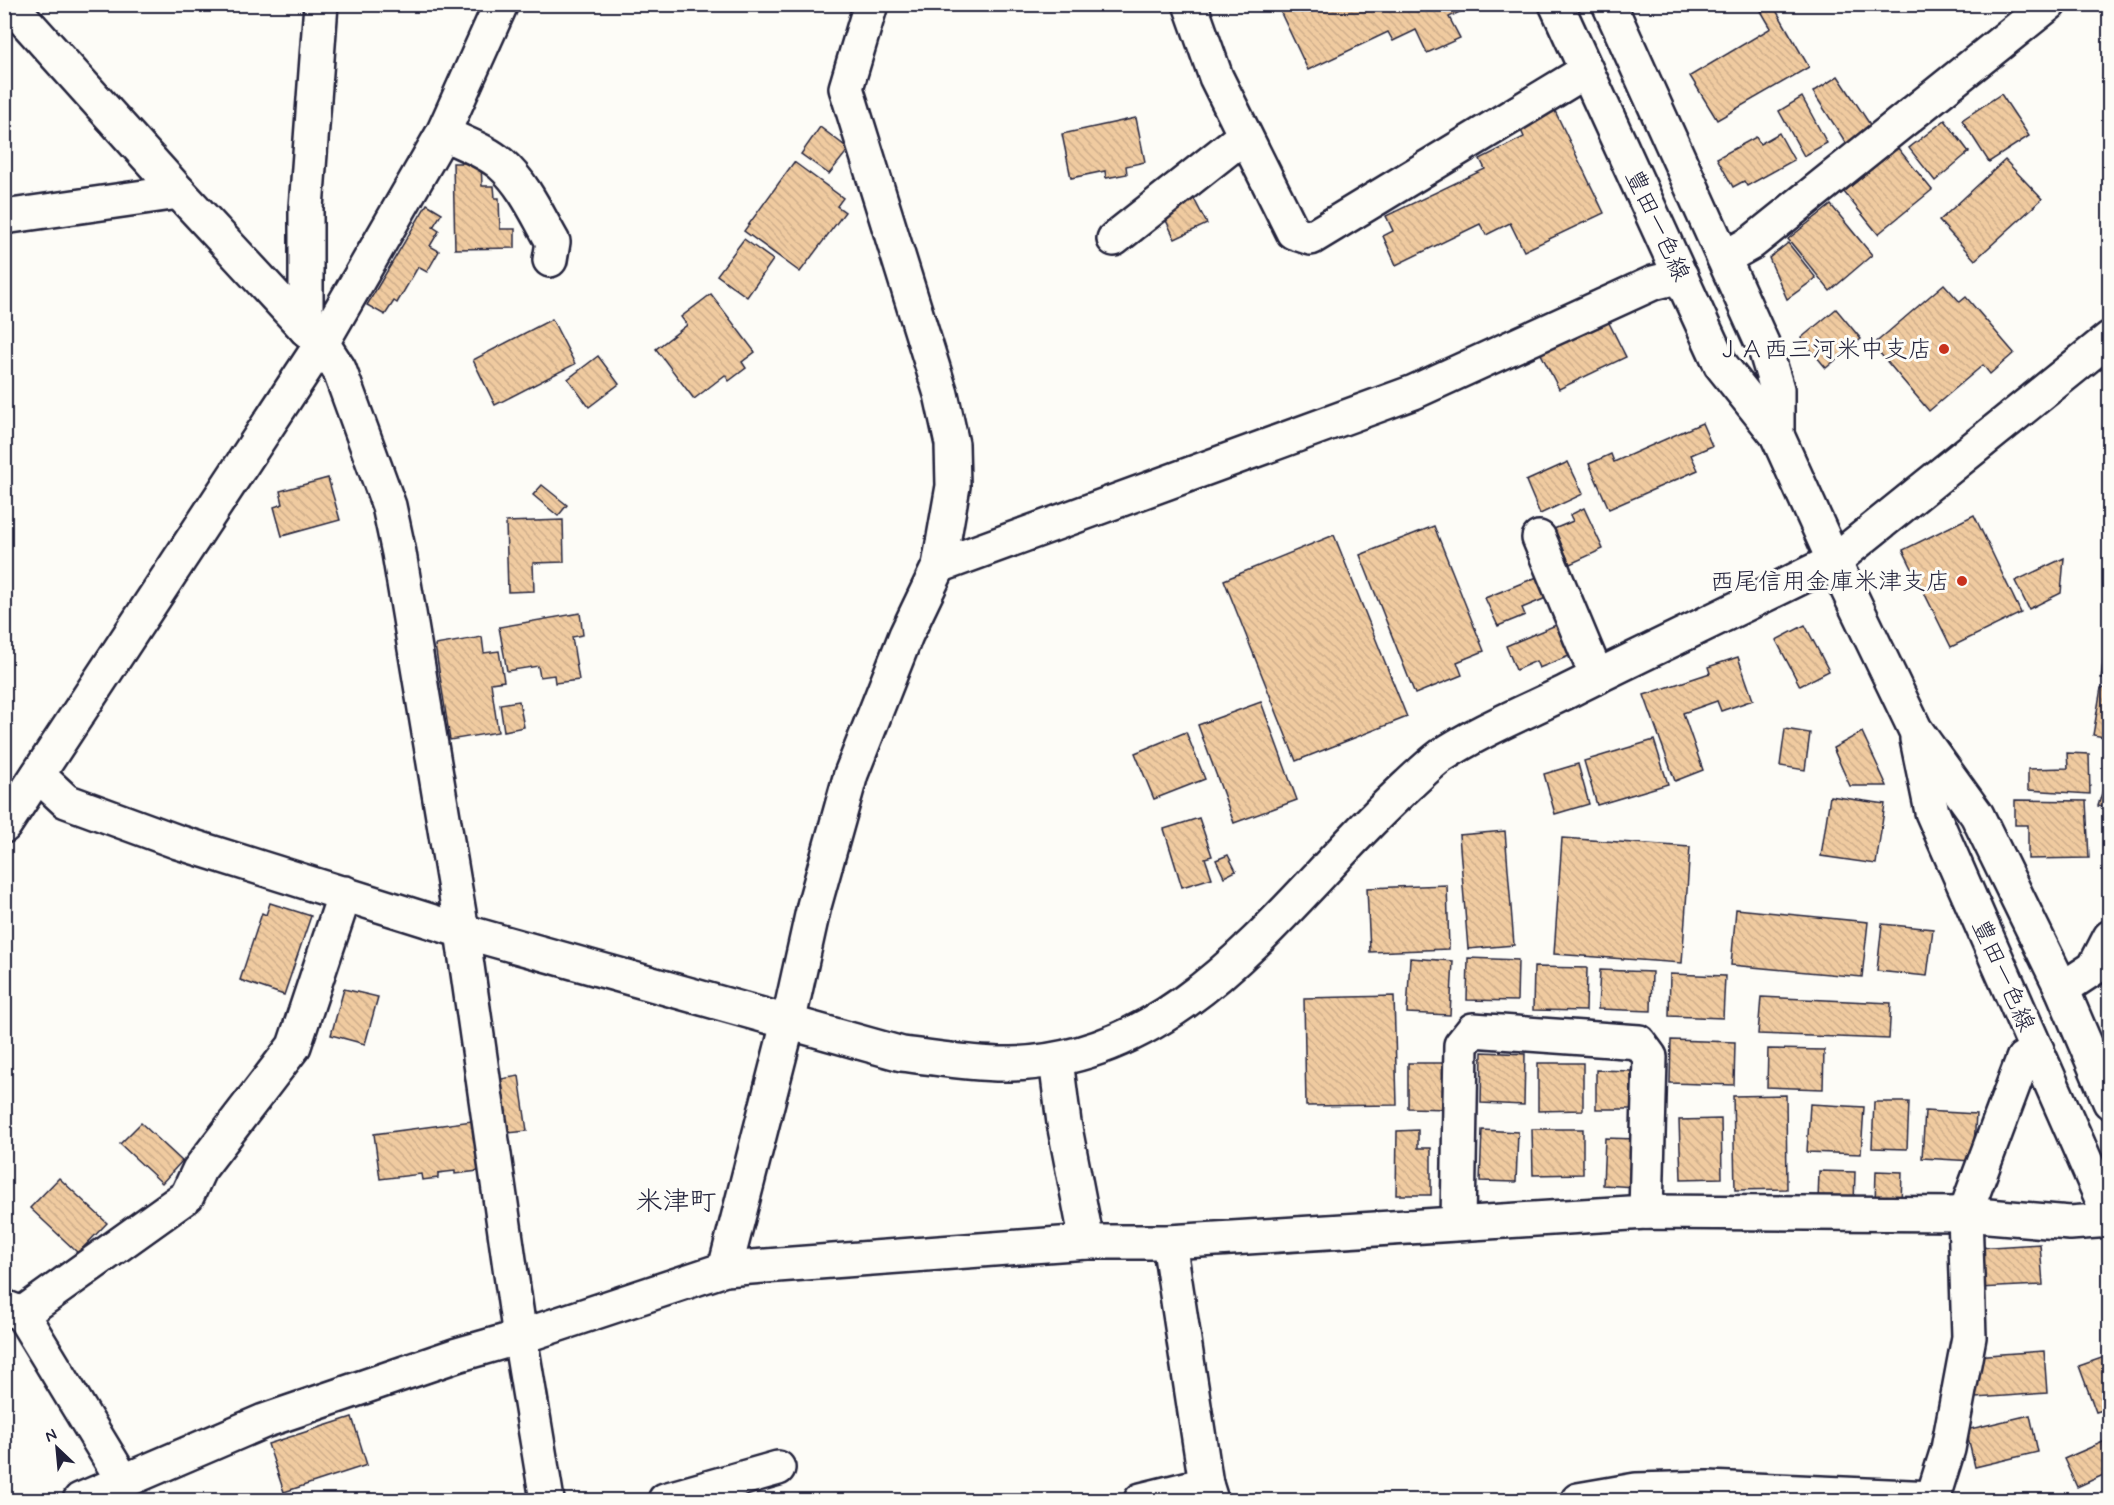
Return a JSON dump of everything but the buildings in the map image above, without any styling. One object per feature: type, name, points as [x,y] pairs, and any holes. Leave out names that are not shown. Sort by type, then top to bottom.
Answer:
[{"type":"street","points":[[10,4],[179,192],[314,336],[339,369],[389,506],[462,931],[520,1337],[547,1500]]},
{"type":"street","points":[[314,336],[306,208],[321,4]]},
{"type":"street","points":[[4,826],[443,133],[501,4]]},
{"type":"street","points":[[724,1269],[788,1023],[814,906],[851,774],[906,635],[939,566],[953,486],[952,444],[941,394],[846,88],[871,4]]},
{"type":"street","points":[[1190,4],[1216,77],[1293,232],[1311,238],[1586,71]]},
{"type":"street","name":"豊田一色線","points":[[1556,4],[1720,365],[1777,435],[1834,561],[1915,729],[1977,815],[2061,989],[2109,1102]]},
{"type":"street","name":"豊田一色線","points":[[1609,4],[1766,352],[1777,389],[1777,435]]},
{"type":"street","points":[[1724,258],[1760,235],[2049,4]]},
{"type":"street","points":[[443,133],[491,156],[510,173],[553,242],[550,260]]},
{"type":"street","points":[[1114,240],[1244,136]]},
{"type":"street","points":[[4,217],[179,192]]},
{"type":"street","points":[[939,566],[1414,392],[1653,283],[1681,276]]},
{"type":"street","points":[[38,775],[66,801],[178,842],[462,931],[788,1023],[902,1053],[963,1062],[1011,1064],[1056,1060],[1090,1051],[1153,1023],[1197,992],[1238,959],[1384,807],[1440,757],[1469,740],[1834,561],[2109,338]]},
{"type":"street","points":[[1539,538],[1597,677]]},
{"type":"street","name":"豊田一色線","points":[[1915,729],[1932,812],[2109,1218]]},
{"type":"street","points":[[124,1482],[13,1310],[187,1196],[199,1170],[294,1046],[345,893]]},
{"type":"street","points":[[2061,989],[2094,968],[2109,937]]},
{"type":"street","points":[[1458,1223],[1461,1045],[1473,1029],[1639,1042],[1650,1057],[1646,1212]]},
{"type":"street","points":[[1578,1500],[1636,1490],[1708,1488],[1932,1499],[1948,1449],[1969,1337],[1965,1214],[2023,1059],[2037,1050]]},
{"type":"street","points":[[1056,1060],[1064,1123],[1087,1242]]},
{"type":"street","points":[[80,1500],[264,1421],[457,1355],[520,1337],[724,1269],[1087,1242],[1169,1242],[1646,1212],[1965,1214],[2070,1223],[2109,1218]]},
{"type":"street","points":[[1141,1500],[1209,1492],[1169,1242]]},
{"type":"street","points":[[665,1500],[778,1468]]},
{"type":"place","name":"ＪＡ西三河米中支店","points":[[1944,349]]},
{"type":"place","name":"西尾信用金庫米津支店","points":[[1962,581]]},
{"type":"district","name":"米津町","points":[[676,1201]]}]
